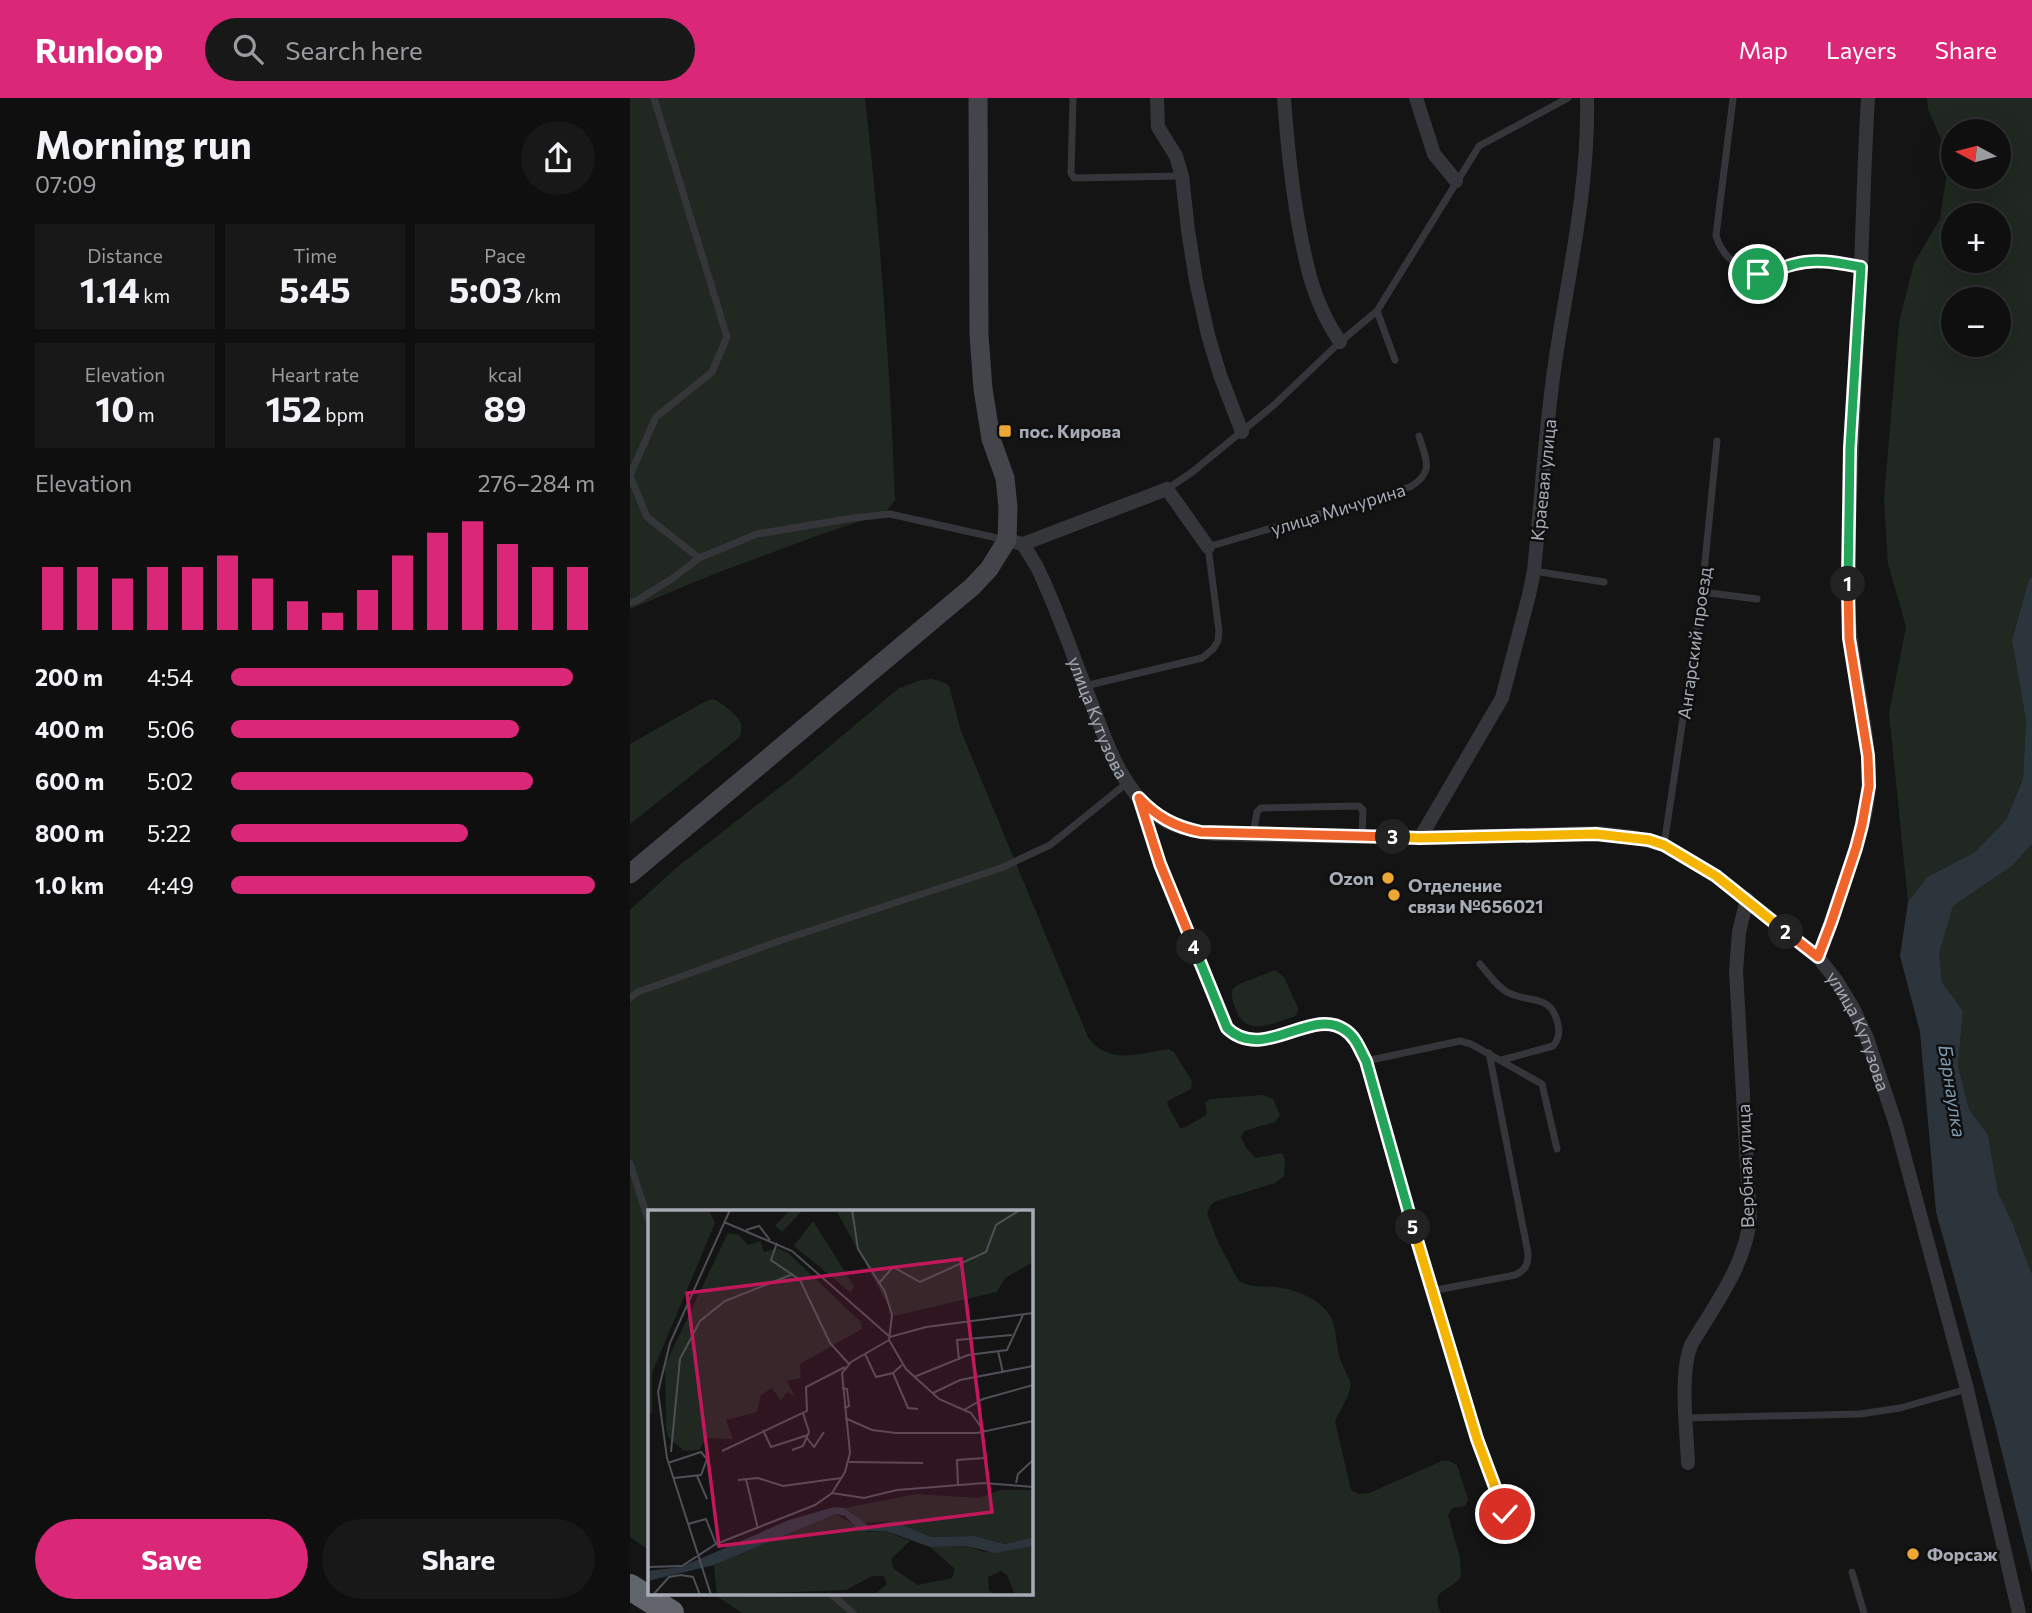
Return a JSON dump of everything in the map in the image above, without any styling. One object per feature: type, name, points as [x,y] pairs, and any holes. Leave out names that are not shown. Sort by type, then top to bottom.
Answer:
[{"type":"highway","points":[[630,1587],[671,1613]]},
{"type":"main road","points":[[630,874],[972,587],[1015,542],[1005,478],[992,439],[983,389],[979,335],[978,98]]},
{"type":"street","points":[[1157,98],[1158,127],[1176,156],[1182,176],[1201,307],[1220,375],[1242,432]]},
{"type":"street","points":[[1284,98],[1289,160],[1306,268],[1325,318],[1340,342]]},
{"type":"street","points":[[1416,98],[1434,154],[1456,181]]},
{"type":"street","name":"Краевая улица","points":[[1420,838],[1502,698],[1529,595],[1534,571],[1555,365],[1583,184],[1588,127],[1587,98]]},
{"type":"street","points":[[1818,957],[1859,836],[1869,786],[1868,756],[1849,638],[1847,602],[1850,448],[1868,98]]},
{"type":"street","points":[[1015,542],[1167,489],[1208,547]]},
{"type":"street","name":"улица Кутузова","points":[[1015,542],[1037,567],[1047,587],[1110,752],[1139,798],[1154,813],[1185,829],[1214,834],[1420,838],[1596,834],[1633,837],[1664,845],[1716,876],[1818,957],[1853,1008],[1876,1061],[1900,1138],[1967,1389],[2019,1613]]},
{"type":"street","name":"Вербная улица","points":[[1688,1463],[1687,1355],[1737,1265],[1748,1235],[1750,1219],[1736,971],[1739,932],[1747,900]]},
{"type":"lane","points":[[654,98],[727,337],[712,372],[656,417],[630,475],[647,517],[699,558]]},
{"type":"lane","points":[[1073,98],[1073,178],[1182,176]]},
{"type":"lane","points":[[1167,489],[1191,473],[1274,405],[1377,311],[1479,146],[1569,98]]},
{"type":"lane","points":[[1733,99],[1716,235],[1724,252],[1743,271],[1758,274],[1816,261],[1861,267]]},
{"type":"lane","points":[[1377,311],[1395,360]]},
{"type":"lane","name":"улица Мичурина","points":[[1208,547],[1410,487],[1424,477],[1427,470],[1419,436]]},
{"type":"lane","name":"Ангарский проезд","points":[[1664,845],[1702,592],[1717,441]]},
{"type":"lane","points":[[630,603],[673,578],[699,558],[757,534],[890,514],[1015,542]]},
{"type":"lane","points":[[1084,686],[1189,662],[1202,658],[1213,649],[1218,641],[1219,631],[1208,547]]},
{"type":"lane","points":[[1534,571],[1604,582]]},
{"type":"lane","points":[[1702,592],[1757,599]]},
{"type":"lane","points":[[630,998],[638,992],[779,941],[1001,868],[1050,845],[1128,782]]},
{"type":"lane","points":[[1139,798],[1160,864],[1227,1028],[1238,1037],[1255,1040],[1330,1024],[1346,1030],[1355,1039],[1366,1061],[1431,1291],[1480,1448],[1497,1495],[1515,1532]]},
{"type":"lane","points":[[1253,834],[1257,812],[1261,808],[1359,806],[1363,810],[1362,836]]},
{"type":"lane","points":[[1480,964],[1504,990],[1514,995],[1538,999],[1550,1007],[1559,1027],[1558,1039],[1553,1046],[1501,1060]]},
{"type":"lane","points":[[1366,1061],[1460,1041],[1471,1044],[1542,1084],[1557,1149]]},
{"type":"lane","points":[[1431,1291],[1515,1275],[1522,1272],[1528,1262],[1489,1053]]},
{"type":"lane","points":[[630,1163],[648,1219]]},
{"type":"lane","points":[[1686,1418],[1860,1414],[1900,1408],[1967,1389]]},
{"type":"lane","points":[[1852,1572],[1864,1613]]},
{"type":"lane","points":[[833,1596],[853,1613]]},
{"type":"shaded area","points":[[630,98],[865,98],[884,299],[895,500],[885,513],[714,574],[630,609]]},
{"type":"shaded area","points":[[1927,98],[2032,98],[2032,577],[2029,579],[2012,640],[2026,721],[2023,777],[2006,820],[1975,852],[1927,877],[1908,902],[1889,713],[1906,627],[1888,564],[1884,499],[1899,322],[1914,263],[1940,219],[1941,212],[1941,273],[2011,273],[2011,203],[1942,203],[1944,189],[2011,189],[2011,119],[1941,119],[1941,139],[1928,109]]},
{"type":"shaded area","points":[[932,679],[949,686],[961,731],[1088,1037],[1096,1046],[1114,1054],[1135,1055],[1168,1049],[1174,1052],[1192,1081],[1191,1089],[1167,1104],[1180,1128],[1206,1115],[1205,1103],[1210,1099],[1263,1095],[1273,1099],[1280,1115],[1275,1122],[1244,1131],[1241,1137],[1246,1148],[1256,1158],[1282,1153],[1285,1160],[1284,1176],[1275,1183],[1214,1202],[1207,1213],[1218,1242],[1238,1280],[1251,1285],[1283,1288],[1300,1293],[1317,1302],[1329,1314],[1340,1359],[1351,1384],[1335,1421],[1351,1490],[1359,1494],[1369,1493],[1442,1461],[1457,1465],[1468,1499],[1465,1506],[1452,1508],[1448,1515],[1460,1558],[1461,1576],[1439,1595],[1437,1599],[1441,1613],[742,1613],[717,1596],[1032,1596],[1032,1210],[648,1210],[648,1549],[630,1537],[630,910],[676,868],[793,777],[899,688]]},
{"type":"shaded area","points":[[713,699],[721,703],[739,721],[740,737],[630,824],[630,744]]},
{"type":"shaded area","points":[[2032,844],[2032,1274],[1998,1192],[1988,1135],[1969,1109],[1958,1066],[1963,1011],[1942,982],[1938,953],[1953,906],[2012,866]]},
{"type":"shaded area","points":[[1275,970],[1284,977],[1298,1008],[1297,1014],[1269,1025],[1247,1024],[1237,1012],[1232,990],[1237,985]]},
{"type":"water","name":"Барнаулка","points":[[2032,577],[2032,844],[2012,866],[1953,906],[1939,953],[1942,982],[1963,1011],[1958,1066],[1969,1109],[1988,1135],[1998,1192],[2032,1274],[2032,1573],[1994,1421],[1936,1212],[1920,1032],[1900,956],[1908,902],[1927,877],[1975,852],[2006,820],[2023,778],[2026,721],[2012,640],[2029,579]]},
{"type":"place","name":"пос. Кирова","points":[[1005,431]]},
{"type":"place","name":"Ozon","points":[[1388,878]]},
{"type":"place","name":"Отделение связи №656021","points":[[1394,895]]},
{"type":"place","name":"Форсаж","points":[[1913,1554]]},
{"type":"route","points":[[1505,1514],[1477,1439],[1431,1291],[1366,1061],[1355,1039],[1346,1030],[1330,1024],[1255,1040],[1238,1037],[1227,1028],[1160,864],[1139,798],[1154,813],[1172,824],[1214,834],[1420,838],[1596,834],[1649,840],[1664,845],[1716,876],[1818,957],[1856,848],[1869,786],[1868,756],[1849,638],[1847,602],[1850,448],[1861,267],[1816,261],[1758,274]]}]
